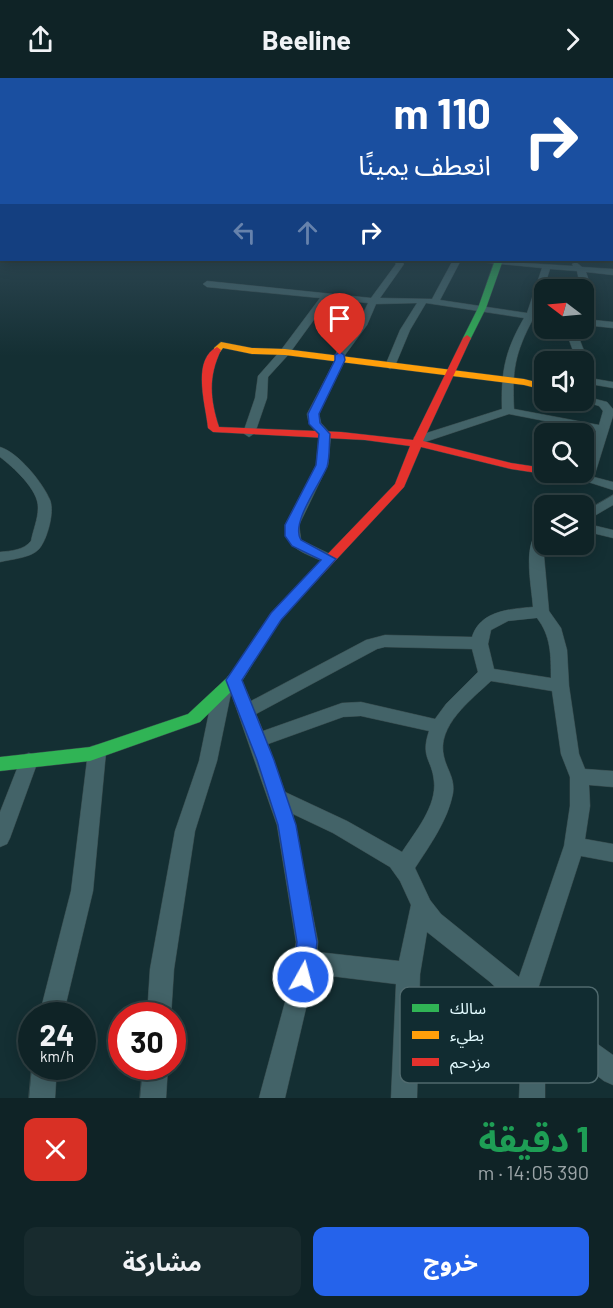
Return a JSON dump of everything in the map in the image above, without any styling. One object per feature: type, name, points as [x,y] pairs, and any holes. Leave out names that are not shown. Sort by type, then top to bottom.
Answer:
[{"type":"street","points":[[325,434],[315,424],[313,414],[340,360],[340,355],[352,334],[362,325],[373,301],[400,264],[398,262]]},
{"type":"street","points":[[435,301],[456,262]]},
{"type":"street","points":[[0,764],[97,752],[194,718],[228,687],[276,616],[400,485],[482,308],[498,262]]},
{"type":"street","points":[[514,262],[613,272]]},
{"type":"street","points":[[573,262],[581,270],[584,279]]},
{"type":"street","points":[[508,411],[507,381],[516,339],[530,316],[547,265]]},
{"type":"street","points":[[207,284],[373,301],[435,301],[534,317]]},
{"type":"street","points":[[249,433],[261,398],[263,376],[285,352],[327,296]]},
{"type":"street","points":[[390,366],[405,330],[423,300]]},
{"type":"street","points":[[594,323],[613,325]]},
{"type":"street","points":[[534,385],[285,352],[245,350],[221,345],[209,366],[206,393],[214,415],[213,428],[249,433],[325,434],[418,442],[504,467],[534,470]]},
{"type":"street","points":[[594,382],[613,385]]},
{"type":"street","points":[[594,402],[608,407],[609,411],[594,456]]},
{"type":"street","points":[[418,442],[508,411],[603,429]]},
{"type":"street","points":[[325,434],[322,465],[292,525],[292,536],[296,543],[330,559]]},
{"type":"street","points":[[0,451],[24,470],[44,501],[45,508],[38,541],[33,548],[18,554],[0,557]]},
{"type":"street","points":[[594,479],[613,486]]},
{"type":"street","points":[[594,511],[613,499]]},
{"type":"street","points":[[594,529],[613,534]]},
{"type":"street","points":[[527,987],[574,846],[580,806],[579,777],[570,754],[559,650],[553,628],[541,612],[537,555]]},
{"type":"street","points":[[487,674],[480,643],[481,633],[490,622],[506,615],[541,612]]},
{"type":"street","points":[[246,711],[372,644],[385,641],[480,643]]},
{"type":"street","points":[[487,674],[561,686]]},
{"type":"street","points":[[404,867],[437,809],[444,785],[443,774],[434,754],[440,727],[445,717],[487,674]]},
{"type":"street","points":[[228,687],[246,711],[287,825],[307,942],[300,991],[272,1098]]},
{"type":"street","points":[[160,1002],[162,969],[185,831],[208,761],[228,687]]},
{"type":"street","points":[[258,740],[342,710],[361,709],[440,727]]},
{"type":"street","points":[[54,1002],[82,891],[97,752]]},
{"type":"street","points":[[0,838],[29,761]]},
{"type":"street","points":[[579,777],[613,779]]},
{"type":"street","points":[[277,797],[372,843],[404,867],[421,906],[434,923],[513,987]]},
{"type":"street","points":[[574,846],[613,853]]},
{"type":"street","points":[[408,987],[421,906]]},
{"type":"street","points":[[305,962],[408,974]]},
{"type":"street","points":[[598,1058],[613,1072]]},
{"type":"street","points":[[42,1098],[44,1080]]},
{"type":"street","points":[[153,1098],[155,1080]]},
{"type":"street","points":[[404,1083],[404,1098]]},
{"type":"street","points":[[532,1083],[532,1098]]},
{"type":"traffic: fast","points":[[467,338],[482,308],[498,262]]},
{"type":"traffic: fast","points":[[0,764],[90,754],[194,718],[237,677],[265,633]]},
{"type":"traffic: slow","points":[[217,350],[221,345],[252,351],[285,352],[534,384]]},
{"type":"traffic: jam","points":[[265,633],[276,616],[400,485],[417,443],[467,338]]},
{"type":"traffic: jam","points":[[217,350],[210,362],[206,382],[213,428],[217,430],[390,439],[534,470]]},
{"type":"route","points":[[303,977],[307,942],[300,913],[287,825],[234,680],[276,616],[330,559],[296,543],[292,536],[292,525],[303,498],[322,465],[325,434],[315,424],[313,414],[340,360],[340,355]]}]
